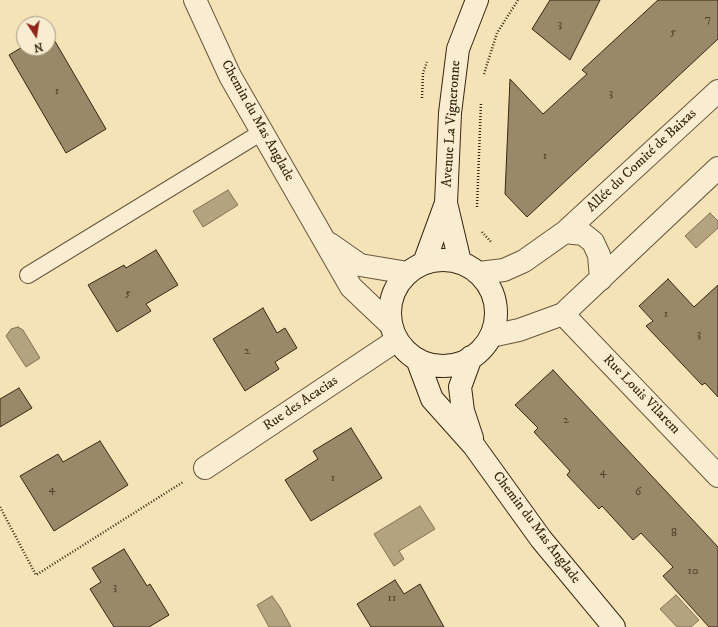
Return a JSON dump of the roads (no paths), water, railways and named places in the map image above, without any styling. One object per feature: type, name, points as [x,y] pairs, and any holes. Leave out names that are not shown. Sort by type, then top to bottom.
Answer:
[{"type":"street","name":"Chemin du Mas Anglade","points":[[195,0],[230,76],[352,287],[394,333]]},
{"type":"street","name":"Avenue La Vigneronne","points":[[460,262],[446,203],[450,113],[458,49],[477,0]]},
{"type":"street","name":"Allée du Comité de Baixas","points":[[478,273],[504,270],[524,261],[565,232],[718,90]]},
{"type":"street","points":[[490,336],[519,330],[563,314],[718,168]]},
{"type":"street","name":"Avenue La Vigneronne","points":[[416,268],[446,203]]},
{"type":"street","points":[[565,232],[582,234],[593,242],[600,255],[601,279]]},
{"type":"street","name":"Chemin du Mas Anglade","points":[[324,240],[360,265],[416,268]]},
{"type":"street","points":[[442,260],[460,262],[478,273],[489,287],[495,302],[495,319],[490,336],[482,348],[471,357],[458,363],[444,366],[430,364],[417,359],[406,351],[394,333],[389,311],[392,297],[398,284],[416,268],[442,260]]},
{"type":"street","name":"Rue Louis Vilarem","points":[[563,314],[718,476]]},
{"type":"street","name":"Rue des Acacias","points":[[205,468],[394,333]]},
{"type":"street","name":"Chemin du Mas Anglade","points":[[471,357],[460,387],[463,410],[474,446]]},
{"type":"street","name":"Chemin du Mas Anglade","points":[[417,359],[432,399],[474,446],[540,539],[614,627]]},
{"type":"lane","points":[[28,275],[262,132]]}]
